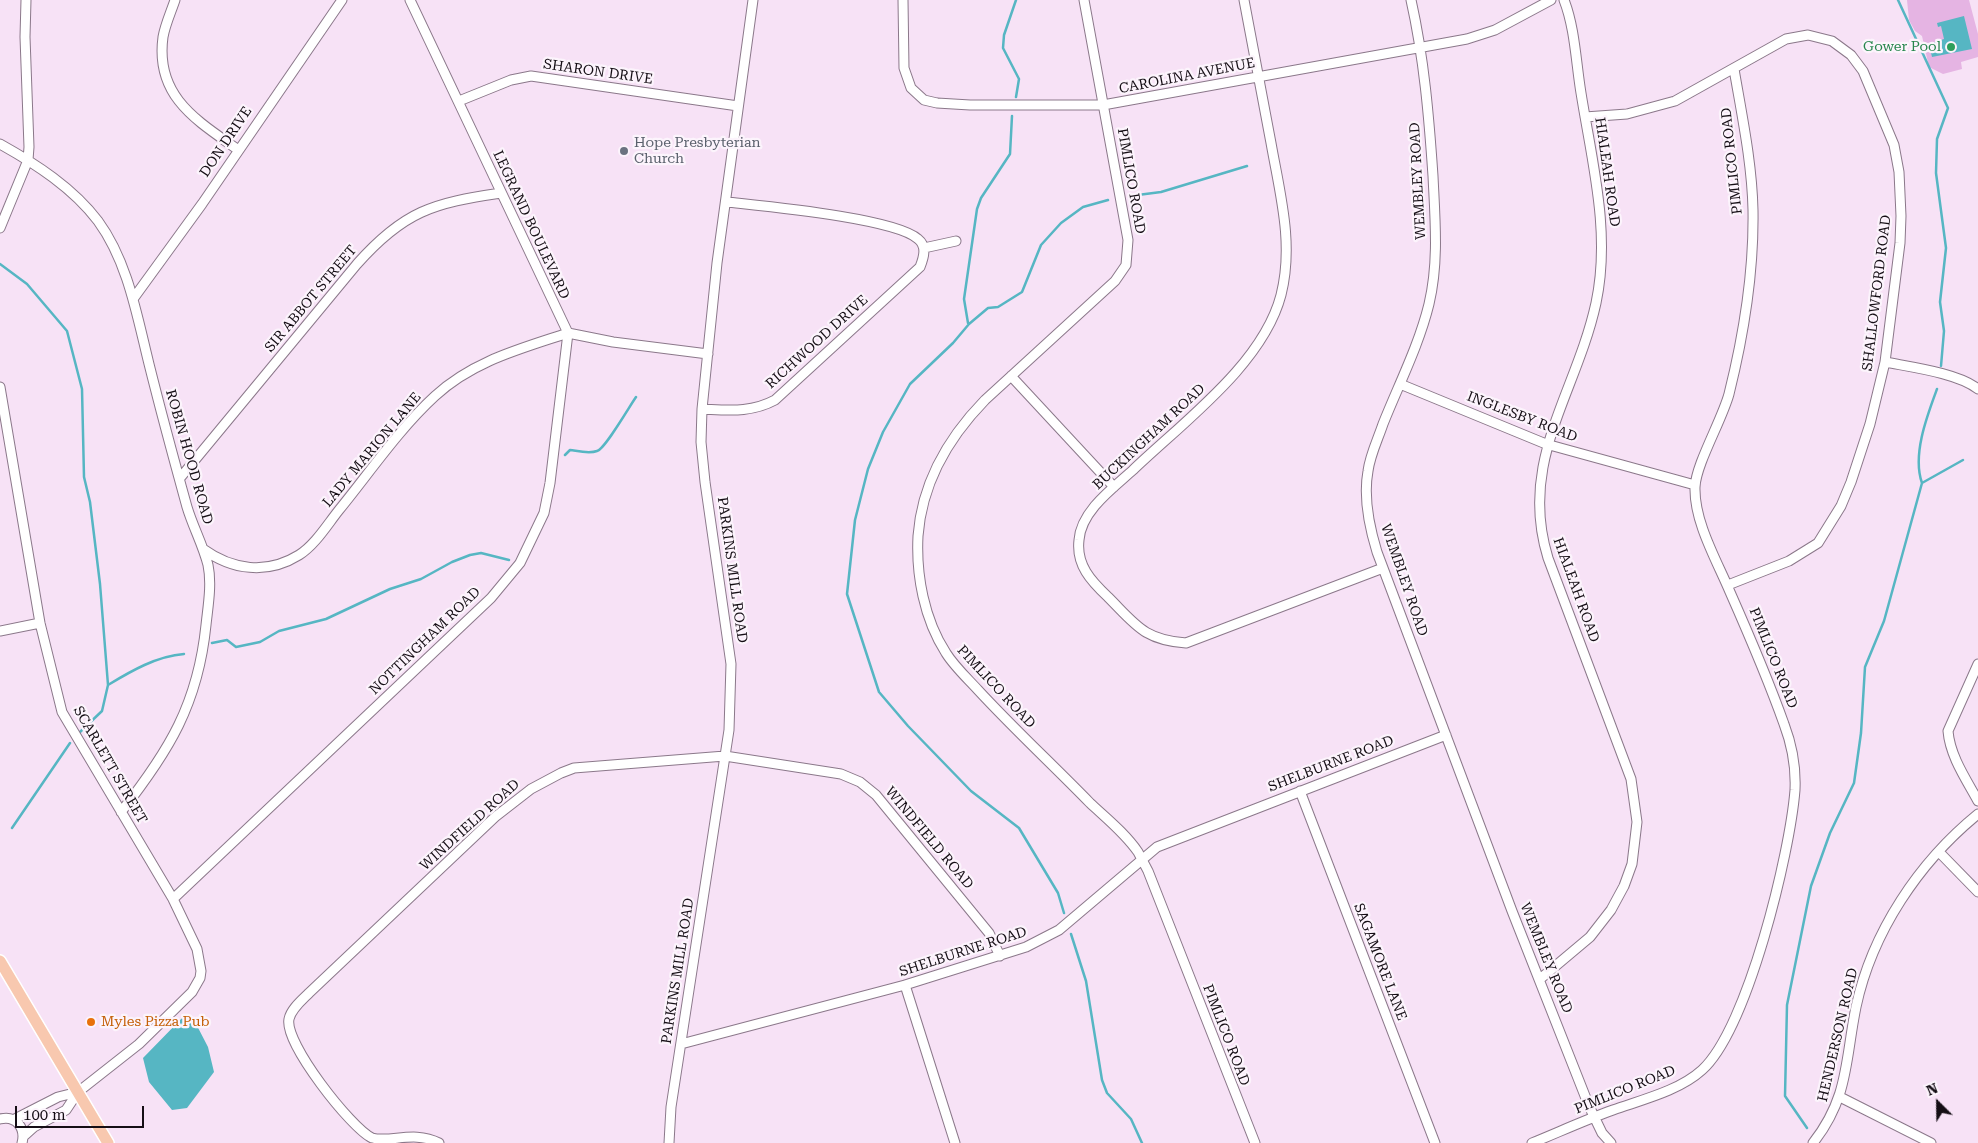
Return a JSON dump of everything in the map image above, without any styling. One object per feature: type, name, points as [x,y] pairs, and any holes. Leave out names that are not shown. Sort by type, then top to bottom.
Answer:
[{"type":"main road","points":[[0,961],[108,1143]]},
{"type":"street","points":[[0,228],[28,160],[29,136],[25,61],[26,0]]},
{"type":"street","points":[[175,0],[164,36],[162,60],[168,82],[182,106],[194,118],[237,149]]},
{"type":"street","name":"DON DRIVE","points":[[133,299],[202,204],[237,149],[342,0]]},
{"type":"street","name":"LEGRAND BOULEVARD","points":[[410,0],[568,333]]},
{"type":"street","name":"PARKINS MILL ROAD","points":[[669,1143],[671,1107],[680,1044],[729,730],[731,664],[705,482],[701,442],[702,408],[738,106],[753,0]]},
{"type":"street","name":"CAROLINA AVENUE","points":[[903,0],[904,68],[911,88],[924,100],[937,103],[970,105],[1103,105],[1480,35],[1519,18],[1551,0]]},
{"type":"street","name":"PIMLICO ROAD","points":[[1084,0],[1128,240],[1126,265],[1114,281],[966,420],[946,445],[934,470],[919,522],[917,554],[923,596],[934,630],[946,654],[994,708],[1132,844],[1142,860],[1254,1143]]},
{"type":"street","name":"BUCKINGHAM ROAD","points":[[1244,0],[1286,222],[1288,245],[1281,295],[1274,315],[1257,348],[1232,377],[1114,487],[1088,515],[1078,539],[1082,564],[1094,584],[1145,634],[1156,639],[1186,643],[1201,639],[1383,568]]},
{"type":"street","name":"WEMBLEY ROAD","points":[[1411,0],[1422,46],[1432,164],[1435,265],[1424,321],[1368,469],[1366,486],[1367,512],[1371,533],[1383,568],[1540,979],[1594,1117],[1602,1133],[1611,1143]]},
{"type":"street","name":"HIALEAH ROAD","points":[[1540,979],[1590,937],[1611,910],[1624,886],[1632,864],[1636,822],[1631,779],[1542,539],[1538,505],[1540,474],[1546,444],[1582,352],[1599,287],[1602,234],[1585,117],[1564,0]]},
{"type":"street","name":"SHALLOWFORD ROAD","points":[[1585,117],[1626,114],[1655,108],[1686,96],[1786,39],[1808,35],[1832,41],[1851,55],[1863,71],[1894,145],[1899,172],[1900,243],[1885,362],[1870,424],[1851,482],[1825,535],[1818,543],[1800,555],[1728,585]]},
{"type":"street","name":"PIMLICO ROAD","points":[[1532,1143],[1689,1079],[1711,1060],[1719,1048],[1740,1004],[1772,907],[1794,791],[1792,753],[1784,725],[1728,585],[1707,538],[1695,486],[1728,396],[1747,304],[1753,246],[1752,183],[1734,69]]},
{"type":"street","name":"SHARON DRIVE","points":[[459,102],[511,80],[531,76],[738,106]]},
{"type":"street","name":"ROBIN HOOD ROAD","points":[[0,144],[28,160],[64,187],[99,222],[118,259],[133,299],[188,508],[203,549],[209,573],[206,627],[195,690],[165,753],[121,812]]},
{"type":"street","name":"SIR ABBOT STREET","points":[[180,478],[358,264],[387,232],[412,215],[431,207],[453,200],[501,193]]},
{"type":"street","points":[[726,202],[873,223],[908,232],[919,239],[924,248],[956,241]]},
{"type":"street","name":"RICHWOOD DRIVE","points":[[702,408],[749,410],[762,407],[776,400],[920,267],[924,248]]},
{"type":"street","points":[[568,333],[613,342],[708,354]]},
{"type":"street","name":"LADY MARION LANE","points":[[203,549],[226,563],[257,568],[279,564],[300,554],[318,536],[413,420],[434,397],[459,376],[496,357],[568,333]]},
{"type":"street","name":"NOTTINGHAM ROAD","points":[[173,899],[491,598],[520,563],[544,513],[550,483],[568,333]]},
{"type":"street","points":[[1885,362],[1928,370],[1966,382],[1978,389]]},
{"type":"street","points":[[1011,376],[1114,487]]},
{"type":"street","name":"INGLESBY ROAD","points":[[1400,384],[1546,444],[1695,486]]},
{"type":"street","name":"SCARLETT STREET","points":[[0,387],[40,623],[62,712],[173,899],[197,949],[200,963],[200,978],[185,1001],[146,1037],[78,1092]]},
{"type":"street","points":[[0,631],[40,623]]},
{"type":"street","points":[[1978,664],[1948,731],[1949,741],[1955,757],[1978,801]]},
{"type":"street","name":"SHELBURNE ROAD","points":[[680,1044],[905,985],[1000,956],[1040,941],[1059,930],[1157,847],[1446,735]]},
{"type":"street","name":"WINDFIELD ROAD","points":[[439,1143],[411,1137],[380,1141],[365,1133],[319,1081],[296,1047],[288,1021],[295,1007],[495,817],[545,780],[574,768],[724,756],[841,774],[868,787],[989,933],[1000,956]]},
{"type":"street","name":"SAGAMORE LANE","points":[[1300,791],[1435,1143]]},
{"type":"street","name":"HENDERSON ROAD","points":[[1813,1143],[1833,1114],[1840,1097],[1856,1007],[1873,956],[1909,888],[1939,852],[1978,814]]},
{"type":"street","points":[[1939,852],[1978,892]]},
{"type":"street","points":[[905,985],[956,1143]]},
{"type":"street","points":[[0,1119],[13,1120],[58,1097],[78,1092]]},
{"type":"street","points":[[23,1140],[34,1127],[66,1110],[78,1092]]},
{"type":"street","points":[[1840,1097],[1931,1143]]},
{"type":"street","points":[[13,1120],[21,1126],[23,1140]]},
{"type":"shaded area","name":"Gower Pool","points":[[1907,0],[1969,0],[1978,34],[1978,57],[1961,62],[1962,69],[1943,74],[1929,67],[1922,36],[1915,31],[1909,20]]},
{"type":"water","points":[[1964,16],[1972,49],[1932,57],[1929,44],[1944,39],[1941,26],[1938,27],[1937,23]]},
{"type":"water","points":[[182,1018],[193,1018],[208,1047],[214,1072],[187,1108],[172,1110],[149,1082],[143,1058]]},
{"type":"waterway","points":[[1016,0],[1004,35],[1003,48],[1019,79],[1016,97]]},
{"type":"waterway","points":[[1898,0],[1948,108],[1937,139],[1936,173],[1946,248],[1940,302],[1944,331],[1941,366]]},
{"type":"waterway","points":[[968,323],[964,299],[977,209],[981,198],[1010,154],[1012,116]]},
{"type":"waterway","points":[[1130,196],[1161,192],[1247,166]]},
{"type":"waterway","points":[[1064,913],[1058,893],[1019,828],[971,791],[908,726],[879,692],[847,594],[855,520],[868,469],[883,432],[910,384],[953,343],[969,324],[988,308],[998,307],[1022,292],[1041,245],[1061,223],[1083,207],[1108,200]]},
{"type":"waterway","points":[[0,264],[27,284],[67,331],[82,389],[84,477],[90,502],[100,584],[108,685],[102,711],[80,732]]},
{"type":"waterway","points":[[1807,1128],[1785,1096],[1787,1005],[1811,886],[1830,833],[1854,783],[1861,733],[1865,667],[1884,621],[1922,483],[1919,472],[1920,448],[1925,423],[1937,389]]},
{"type":"waterway","points":[[565,455],[570,450],[591,452],[601,449],[636,397]]},
{"type":"waterway","points":[[1922,483],[1963,460]]},
{"type":"waterway","points":[[212,643],[227,640],[236,647],[260,642],[279,631],[326,619],[390,589],[421,579],[452,562],[470,555],[481,553],[509,560]]},
{"type":"waterway","points":[[108,685],[154,661],[184,654]]},
{"type":"waterway","points":[[12,828],[70,743]]},
{"type":"waterway","points":[[1071,934],[1086,981],[1102,1080],[1107,1093],[1131,1119],[1142,1143]]},
{"type":"place","name":"Gower Pool","points":[[1951,47]]},
{"type":"place","name":"Hope Presbyterian Church","points":[[624,151]]},
{"type":"place","name":"Myles Pizza Pub","points":[[91,1022]]}]
